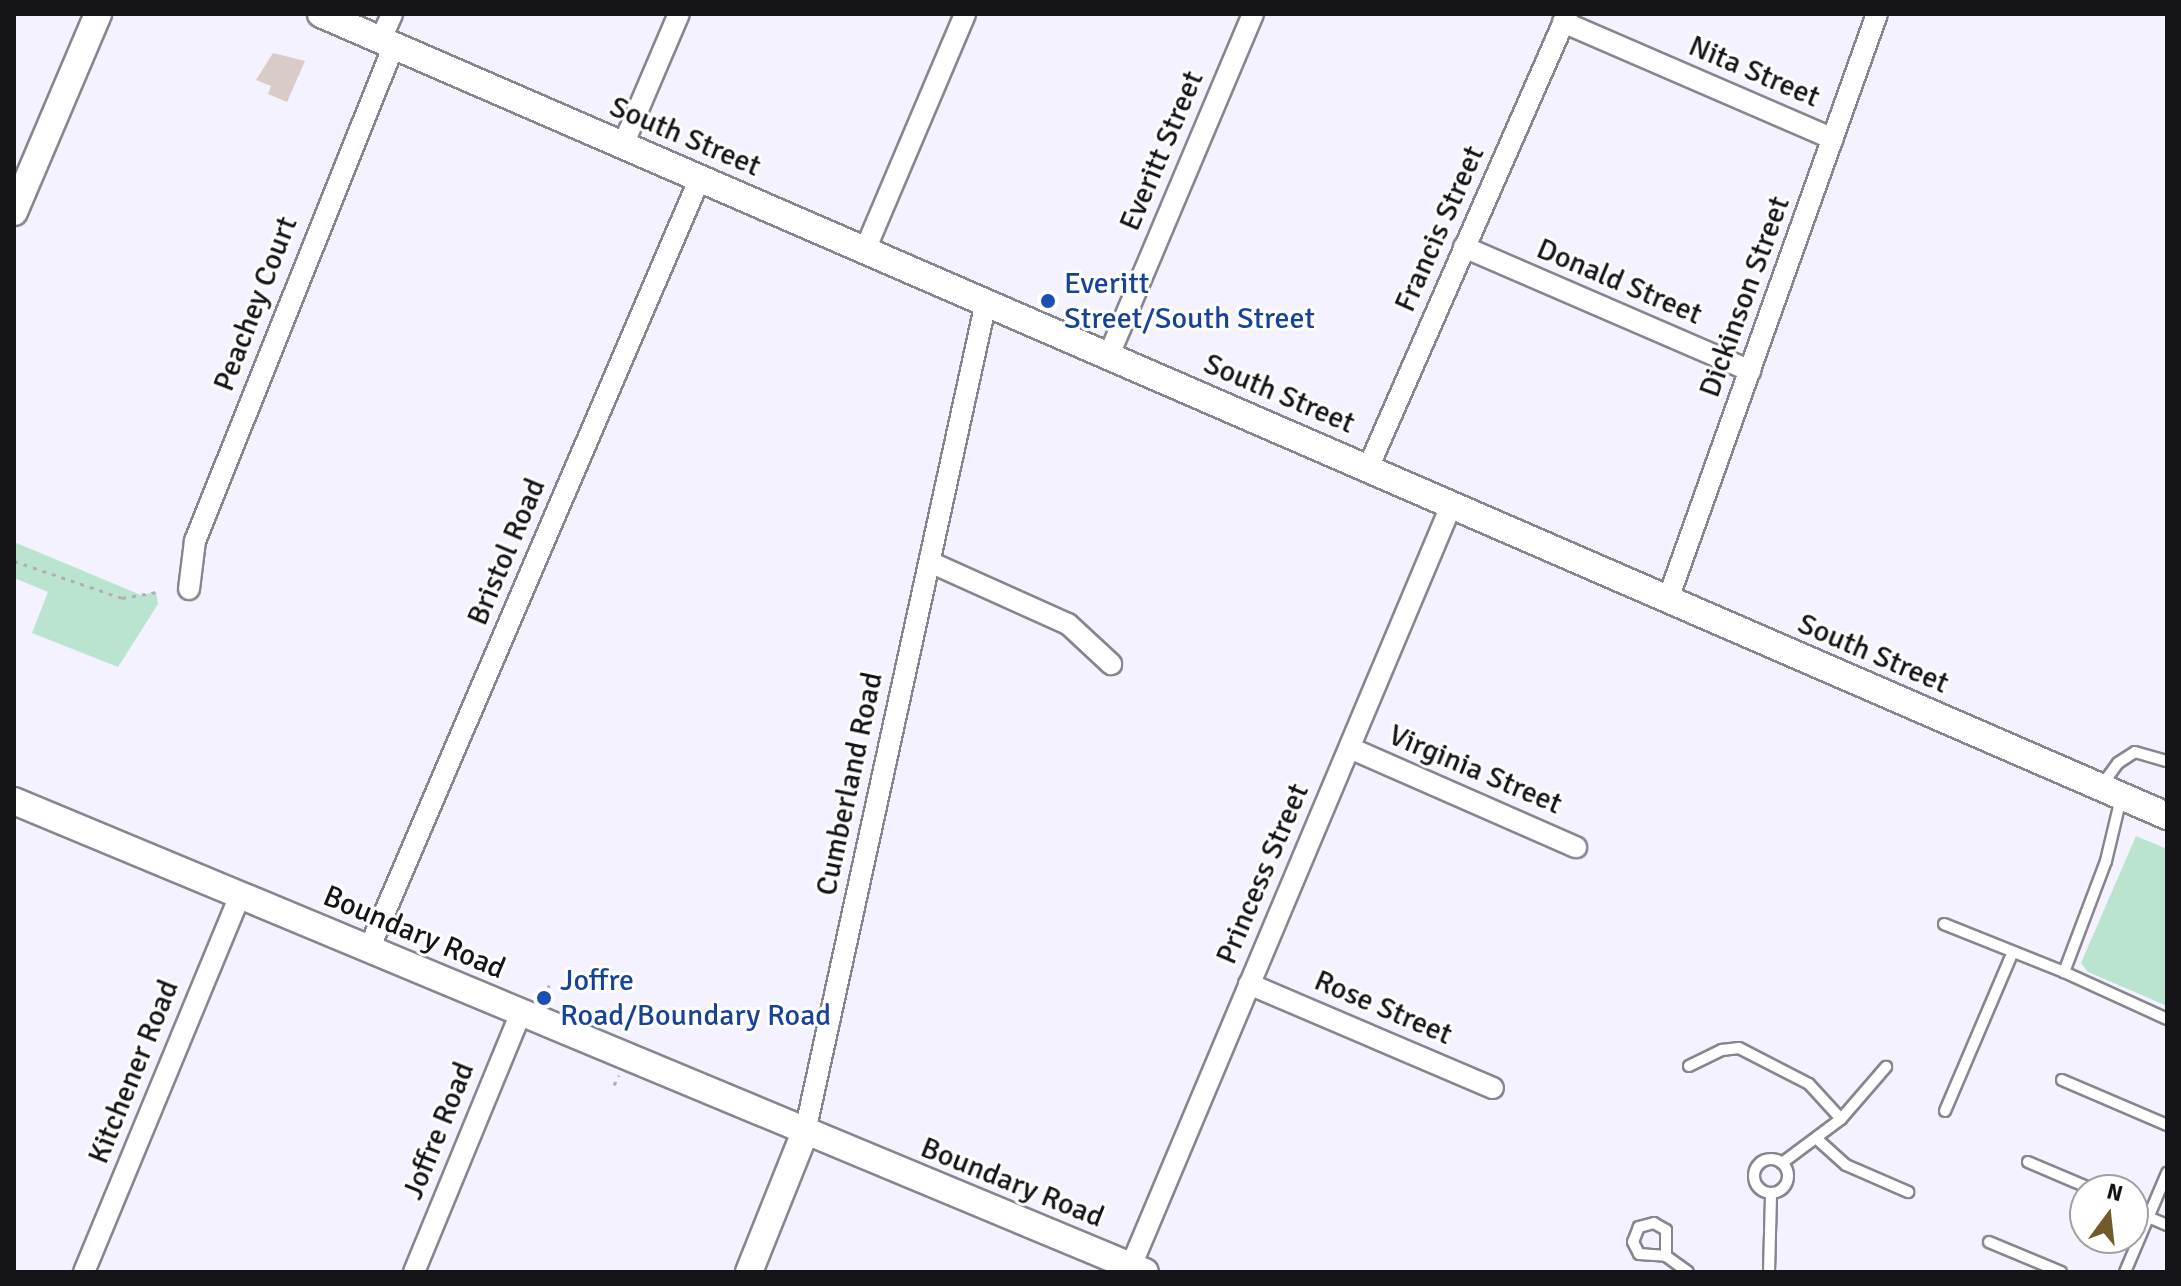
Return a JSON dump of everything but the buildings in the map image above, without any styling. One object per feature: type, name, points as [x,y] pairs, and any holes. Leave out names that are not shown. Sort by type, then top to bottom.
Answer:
[{"type":"street","points":[[17,196],[98,14]]},
{"type":"street","name":"South Street","points":[[321,14],[2167,815]]},
{"type":"street","name":"Peachey Court","points":[[189,589],[195,541],[388,42],[392,14]]},
{"type":"street","points":[[623,145],[679,14]]},
{"type":"street","points":[[865,250],[965,14]]},
{"type":"street","name":"Everitt Street","points":[[1109,355],[1253,14]]},
{"type":"street","name":"Dickinson Street","points":[[1668,599],[1877,14]]},
{"type":"street","name":"Nita Street","points":[[1565,18],[1833,139]]},
{"type":"street","name":"Francis Street","points":[[1368,468],[1565,18]]},
{"type":"street","name":"Bristol Road","points":[[369,949],[700,178]]},
{"type":"street","name":"Donald Street","points":[[1464,247],[1750,371]]},
{"type":"street","name":"Cumberland Road","points":[[749,1272],[805,1132],[932,563],[986,302]]},
{"type":"street","name":"Princess Street","points":[[1138,1269],[1249,984],[1451,506]]},
{"type":"street","points":[[932,563],[1068,624],[1111,664]]},
{"type":"street","name":"Virginia Street","points":[[1350,748],[1576,847]]},
{"type":"street","name":"Boundary Road","points":[[14,801],[1138,1269]]},
{"type":"street","name":"Kitchener Road","points":[[84,1272],[240,896]]},
{"type":"street","name":"Rose Street","points":[[1249,984],[1493,1088]]},
{"type":"street","name":"Joffre Road","points":[[414,1272],[521,1012]]},
{"type":"lane","points":[[2064,972],[2106,861],[2111,792],[2118,763],[2135,752],[2167,761]]},
{"type":"lane","points":[[1944,924],[2012,954],[2064,972],[2167,1019]]},
{"type":"lane","points":[[1945,1111],[2012,954]]},
{"type":"lane","points":[[1689,1066],[1722,1050],[1739,1048],[1809,1084],[1841,1119]]},
{"type":"lane","points":[[1771,1193],[1757,1186],[1755,1171],[1764,1161],[1782,1163],[1817,1139],[1841,1119],[1886,1067]]},
{"type":"lane","points":[[2062,1080],[2167,1125]]},
{"type":"lane","points":[[1817,1139],[1846,1165],[1908,1192]]},
{"type":"lane","points":[[2028,1162],[2069,1179]]},
{"type":"lane","points":[[1771,1193],[1787,1182],[1782,1163]]},
{"type":"lane","points":[[2167,1173],[2149,1215],[2167,1225]]},
{"type":"lane","points":[[1769,1272],[1771,1193]]},
{"type":"lane","points":[[1989,1242],[2061,1272]]},
{"type":"lane","points":[[1666,1256],[1688,1272]]},
{"type":"path","points":[[14,561],[122,598],[156,592]]},
{"type":"path","points":[[544,998],[550,983]]},
{"type":"green space","points":[[14,542],[141,595],[156,592],[158,604],[118,667],[32,633],[48,592],[14,578]]},
{"type":"green space","points":[[2136,836],[2167,849],[2167,1006],[2088,972],[2081,963]]},
{"type":"place","name":"Everitt Street/South Street","points":[[1048,301]]},
{"type":"place","name":"Joffre Road/Boundary Road","points":[[544,998]]}]
